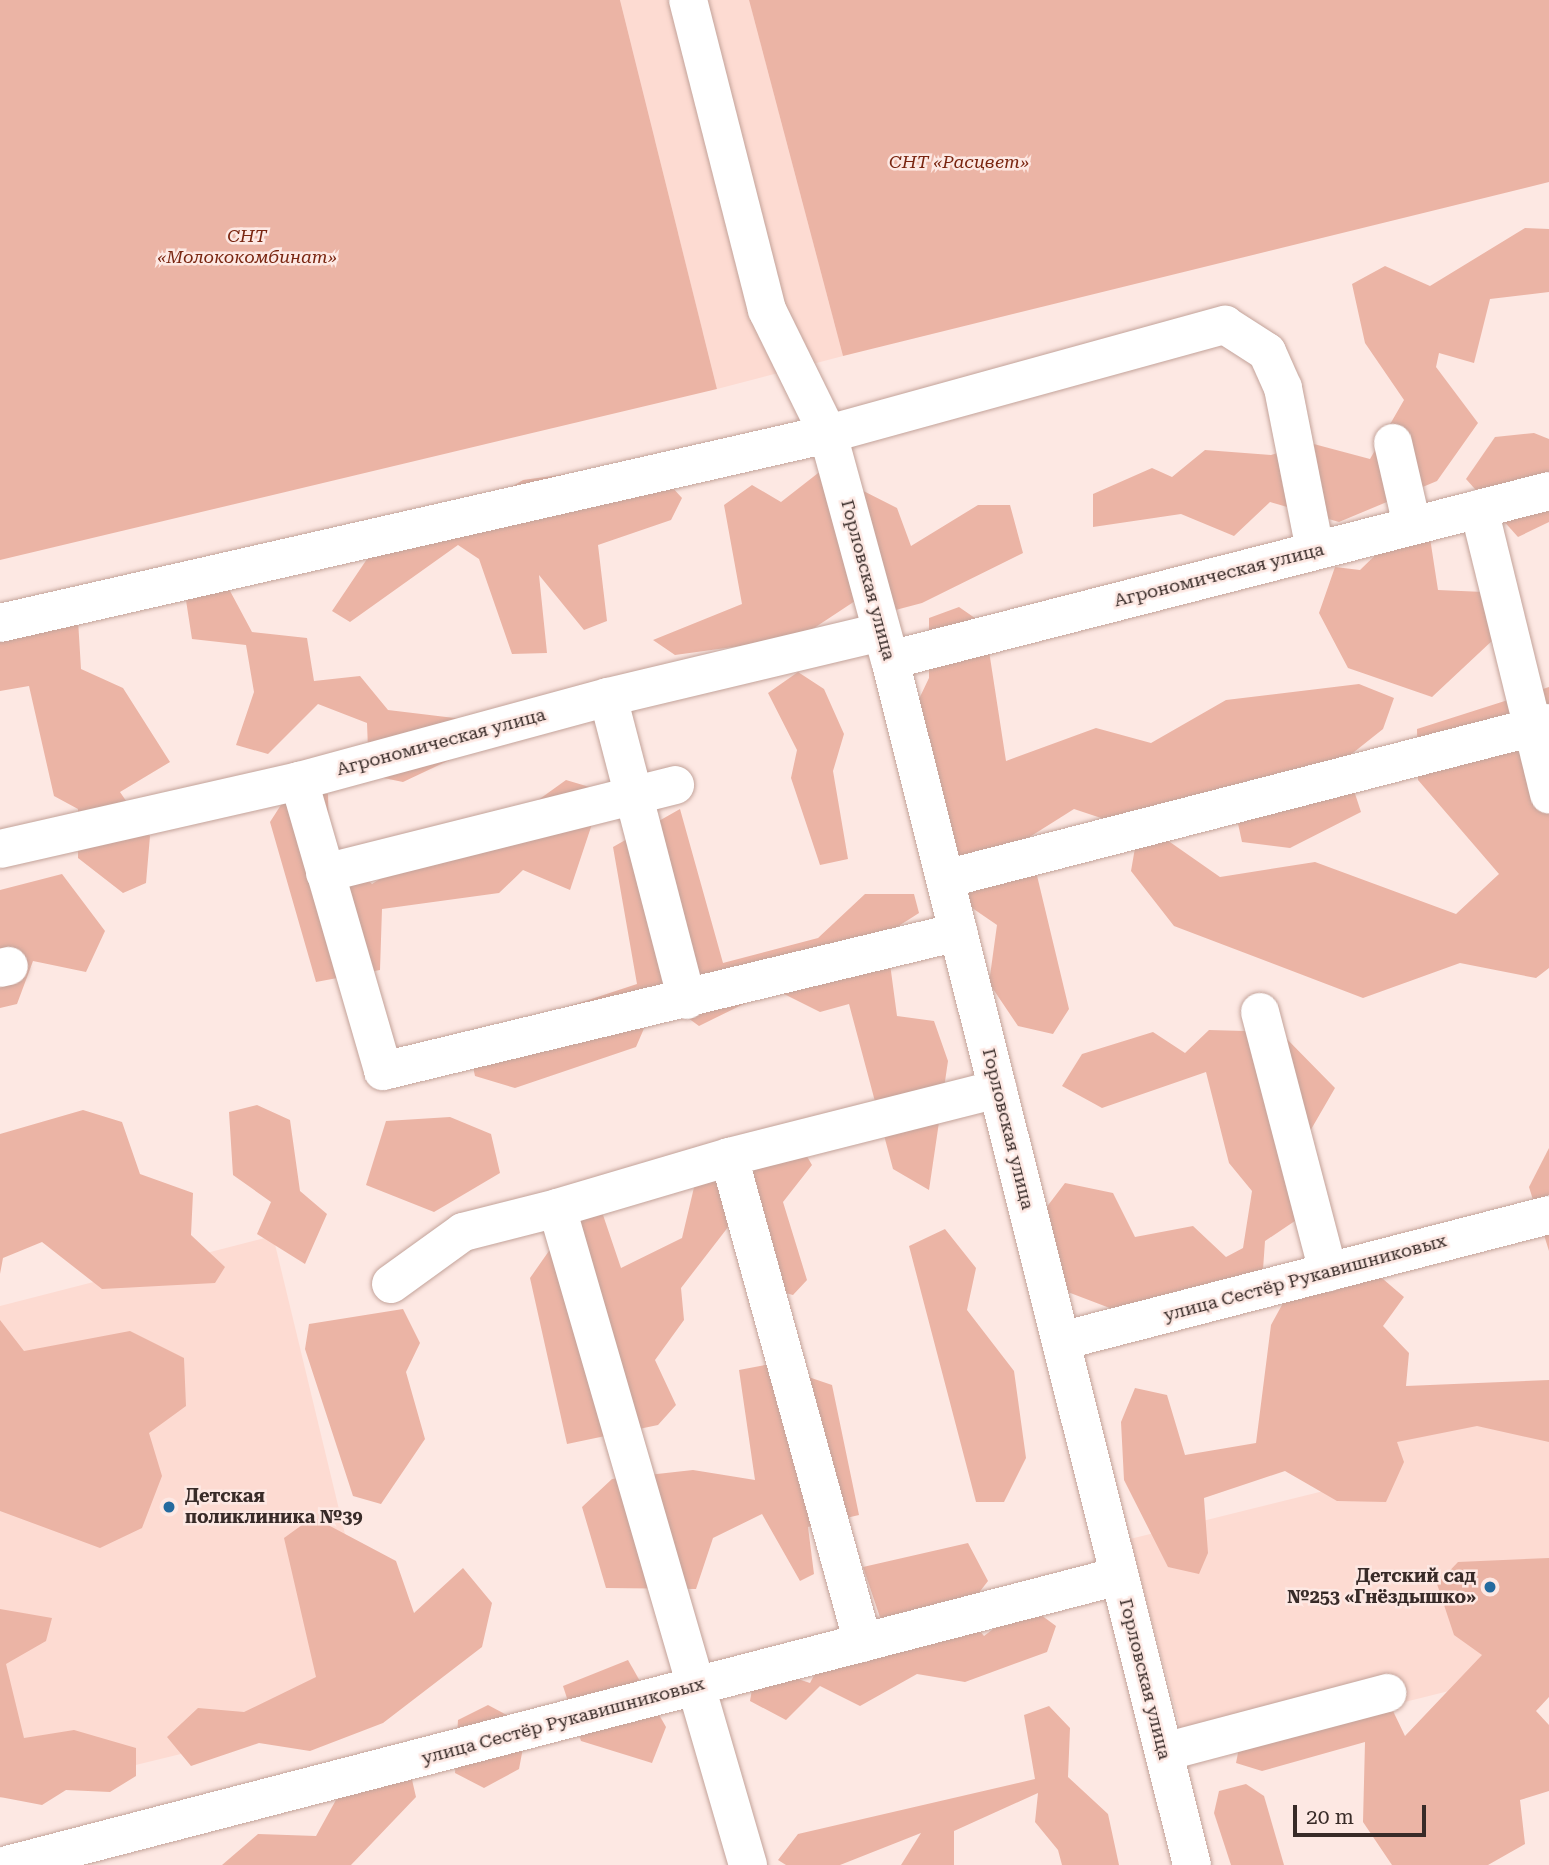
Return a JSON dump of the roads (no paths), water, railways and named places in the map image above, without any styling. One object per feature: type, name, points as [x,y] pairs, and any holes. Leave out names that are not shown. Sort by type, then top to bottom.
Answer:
[{"type":"street","name":"Горловская улица","points":[[688,0],[767,310],[813,396],[828,434],[886,646],[1192,1865]]},
{"type":"street","points":[[0,623],[828,434],[1225,325],[1267,352],[1283,388],[1315,550]]},
{"type":"street","points":[[1393,443],[1412,525]]},
{"type":"street","name":"Агрономическая улица","points":[[0,849],[299,781],[608,697],[886,646],[1315,550],[1549,491]]},
{"type":"street","points":[[1479,509],[1540,725],[1549,795]]},
{"type":"street","points":[[608,697],[637,797],[687,1000]]},
{"type":"street","points":[[945,878],[1540,725]]},
{"type":"street","points":[[299,781],[383,1071],[687,1000],[958,932]]},
{"type":"street","points":[[325,873],[637,797],[675,785]]},
{"type":"street","points":[[1260,1012],[1328,1272]]},
{"type":"street","points":[[391,1283],[463,1232],[557,1208],[729,1157],[998,1089]]},
{"type":"street","points":[[729,1157],[863,1643]]},
{"type":"street","points":[[557,1208],[748,1865]]},
{"type":"street","name":"улица Сестёр Рукавишниковых","points":[[1061,1341],[1549,1215]]},
{"type":"street","name":"улица Сестёр Рукавишниковых","points":[[7,1865],[1119,1576]]},
{"type":"street","points":[[1164,1752],[1387,1693]]},
{"type":"place","name":"Детская поликлиника №39","points":[[169,1507]]},
{"type":"place","name":"Детский сад №253 «Гнёздышко»","points":[[1490,1587]]},
{"type":"park label","name":"СНТ «Расцвет»","points":[[959,162]]},
{"type":"park label","name":"СНТ «Молококомбинат»","points":[[247,247]]}]
